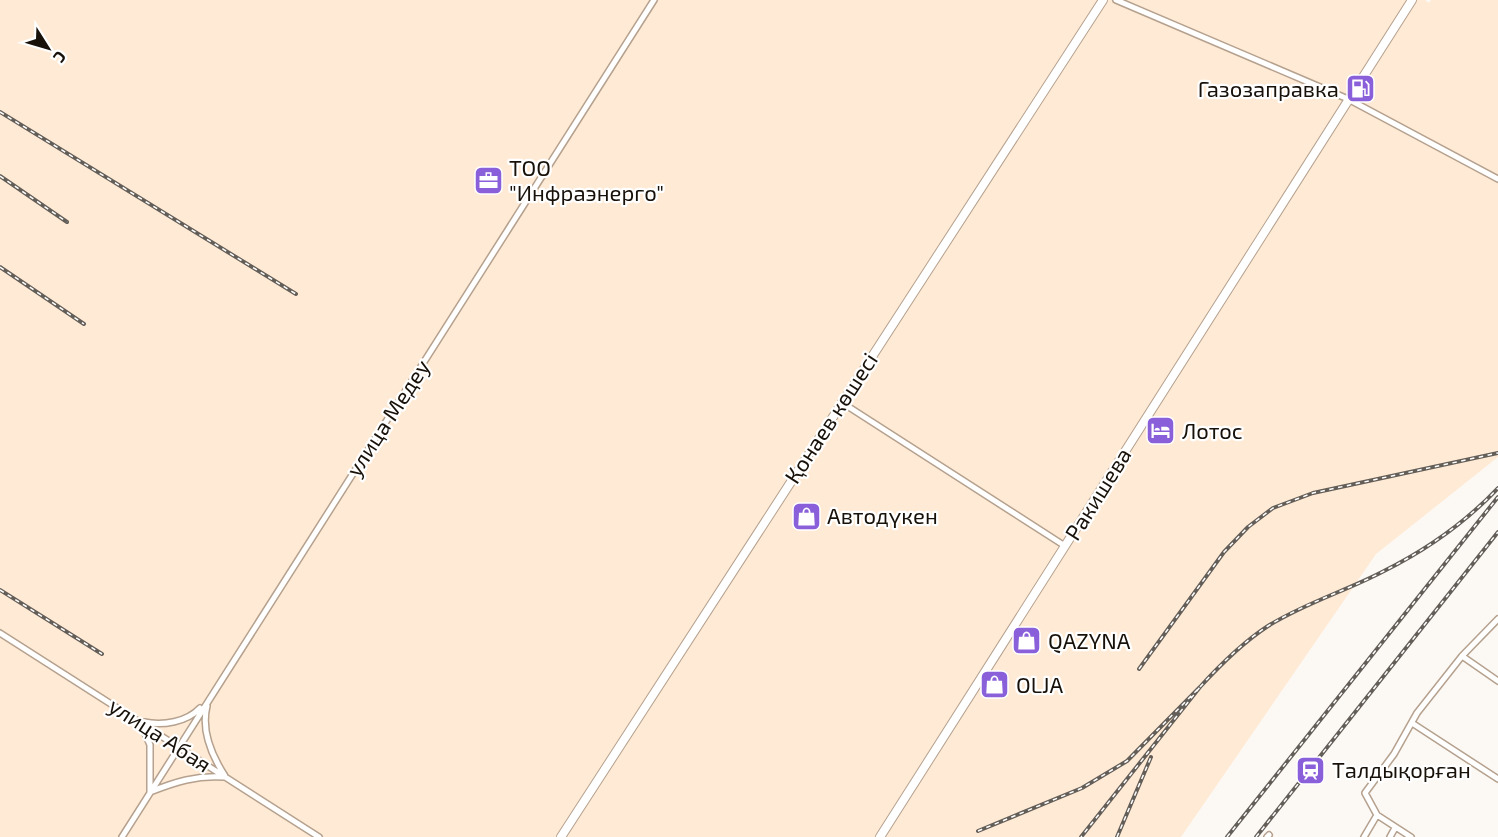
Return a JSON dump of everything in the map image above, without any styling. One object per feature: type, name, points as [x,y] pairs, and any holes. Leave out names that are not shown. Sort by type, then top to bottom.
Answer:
[{"type":"street","name":"улица Медеу","points":[[122,837],[654,0]]},
{"type":"street","name":"Қонаев көшесі","points":[[561,837],[1103,0]]},
{"type":"street","points":[[1116,0],[1348,99],[1498,178]]},
{"type":"street","name":"Ракишева","points":[[880,837],[1412,0]]},
{"type":"street","points":[[841,402],[1065,546]]},
{"type":"street","points":[[1411,837],[1377,815],[1365,793],[1412,723],[1462,656],[1498,619]]},
{"type":"street","name":"улица Абая","points":[[0,633],[319,837]]},
{"type":"street","points":[[1462,656],[1498,681]]},
{"type":"street","points":[[208,700],[185,719],[160,723],[140,721],[150,746],[150,792],[187,779],[206,776],[226,778]]},
{"type":"street","points":[[208,700],[204,717],[209,741],[226,778]]},
{"type":"street","points":[[1412,723],[1498,779]]},
{"type":"street","points":[[1364,837],[1377,815]]},
{"type":"street","points":[[1390,837],[1395,828]]},
{"type":"shaded area","points":[[0,0],[1425,0],[1429,3],[1431,0],[1498,0],[1498,457],[1376,554],[1181,837],[0,837]]},
{"type":"railway","points":[[0,112],[296,294]]},
{"type":"railway","points":[[0,176],[67,222]]},
{"type":"railway","points":[[0,267],[84,324]]},
{"type":"railway","points":[[1139,669],[1224,552],[1248,527],[1273,508],[1313,493],[1498,453]]},
{"type":"railway","points":[[1200,687],[1232,654],[1268,626],[1400,563],[1459,524],[1498,488]]},
{"type":"railway","points":[[1227,837],[1498,497]]},
{"type":"railway","points":[[1256,837],[1498,532]]},
{"type":"railway","points":[[0,590],[102,654]]},
{"type":"railway","points":[[978,831],[1082,788],[1127,761],[1200,687],[1081,837]]},
{"type":"railway","points":[[1117,837],[1151,757]]},
{"type":"place","name":"Газозаправка","points":[[1360,89]]},
{"type":"place","name":"ТОО \"Инфраэнерго\"","points":[[488,181]]},
{"type":"place","name":"Лотос","points":[[1161,431]]},
{"type":"place","name":"Автодүкен","points":[[806,516]]},
{"type":"place","name":"QAZYNA","points":[[1027,641]]},
{"type":"place","name":"OLJA","points":[[995,685]]},
{"type":"place","name":"Талдықорған","points":[[1311,770]]}]
